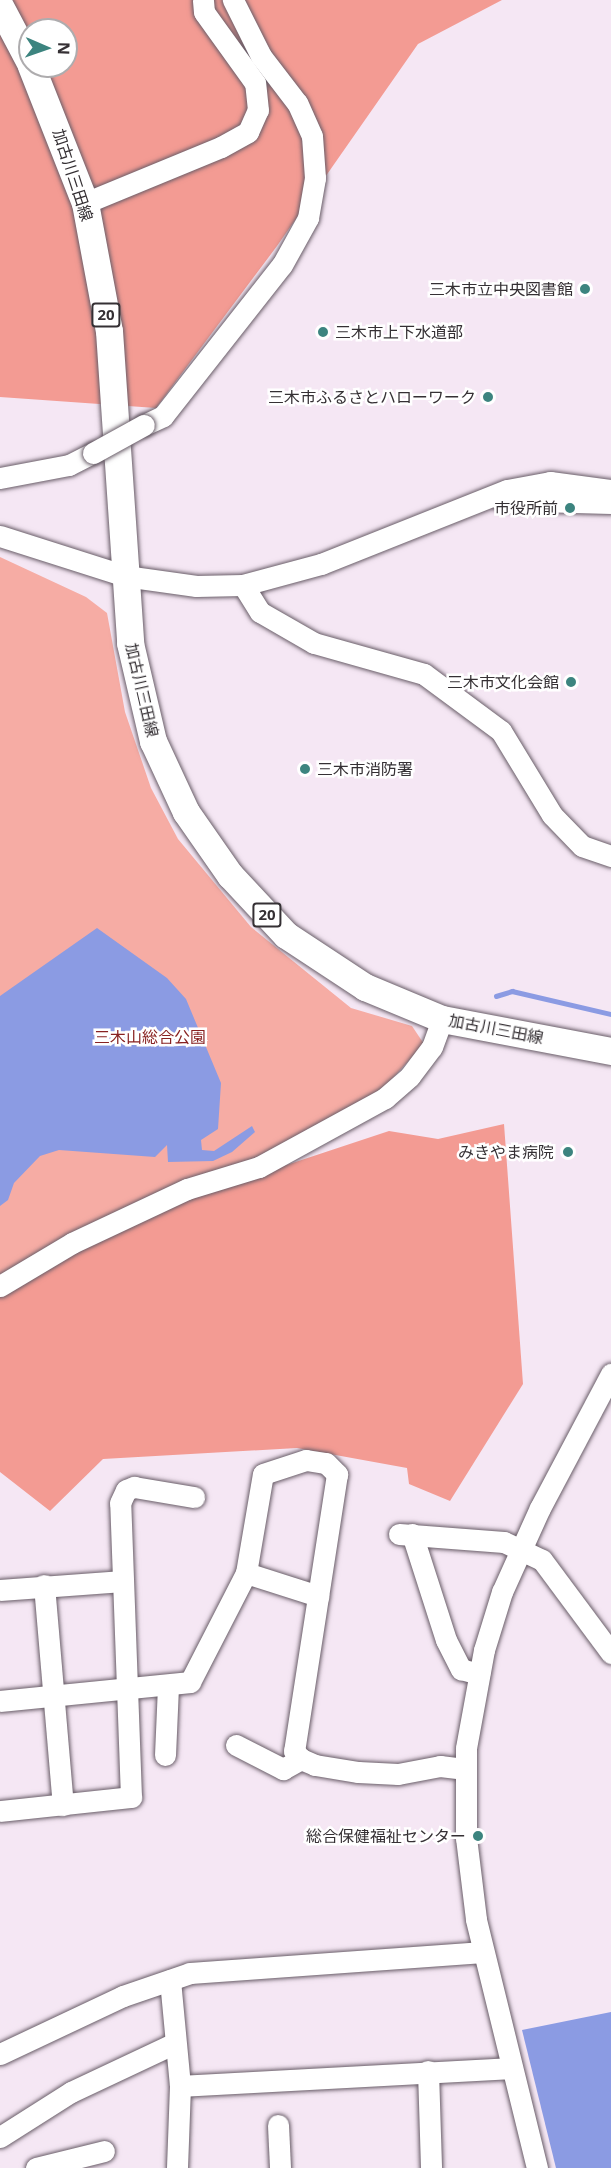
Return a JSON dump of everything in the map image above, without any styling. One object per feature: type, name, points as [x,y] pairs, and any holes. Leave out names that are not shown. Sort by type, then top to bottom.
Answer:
[{"type":"main road","name":"加古川三田線","points":[[0,6],[18,40]]},
{"type":"main road","name":"加古川三田線","points":[[36,78],[85,202],[109,331],[130,643],[153,741],[186,812],[230,875],[286,935],[365,987],[442,1018],[611,1051]]},
{"type":"street","points":[[85,202],[221,147],[248,132],[258,110],[255,83],[204,12],[202,0]]},
{"type":"street","points":[[0,478],[69,465],[163,416],[282,266],[308,218],[315,178],[312,136],[297,103],[261,56],[233,0]]},
{"type":"street","points":[[0,536],[125,576],[196,586],[243,585],[321,564],[477,499],[550,482],[611,490]]},
{"type":"street","points":[[477,499],[611,503]]},
{"type":"street","points":[[243,585],[260,612],[314,644],[424,674],[501,731],[552,815],[582,846],[611,856]]},
{"type":"street","points":[[0,1286],[72,1243],[187,1189],[259,1167],[385,1098],[432,1047],[442,1018]]},
{"type":"street","points":[[535,2167],[483,1952],[466,1838],[466,1769],[478,1674],[502,1592],[611,1374]]},
{"type":"street","points":[[0,1701],[190,1682],[246,1573],[263,1474],[306,1460],[326,1463],[337,1474],[294,1751],[301,1759],[358,1772],[398,1774],[440,1766],[466,1769]]},
{"type":"street","points":[[0,1811],[131,1797],[120,1503],[126,1490],[134,1487],[194,1497]]},
{"type":"street","points":[[478,1674],[460,1669],[406,1534],[504,1542],[542,1560],[611,1653]]},
{"type":"street","points":[[246,1573],[318,1596]]},
{"type":"street","points":[[0,1590],[123,1581]]},
{"type":"street","points":[[44,1585],[63,1804]]},
{"type":"street","points":[[165,1755],[168,1685]]},
{"type":"street","points":[[236,1745],[283,1769],[301,1759]]},
{"type":"street","points":[[0,2054],[123,1996],[190,1973],[483,1952]]},
{"type":"street","points":[[170,1980],[180,2086],[177,2168]]},
{"type":"street","points":[[0,2137],[71,2092],[175,2043]]},
{"type":"street","points":[[180,2086],[512,2068]]},
{"type":"street","points":[[428,2071],[431,2168]]},
{"type":"street","points":[[278,2125],[280,2168]]},
{"type":"street","points":[[36,2168],[104,2155]]},
{"type":"green space","name":"三木山総合公園","points":[[0,557],[86,597],[107,613],[125,712],[151,788],[178,839],[251,927],[351,1008],[412,1026],[424,1044],[378,1094],[238,1168],[0,1277]]},
{"type":"shaded area","points":[[0,0],[502,0],[418,44],[277,246],[156,408],[0,397]]},
{"type":"shaded area","points":[[504,1124],[523,1384],[450,1501],[409,1484],[407,1468],[297,1448],[103,1459],[50,1511],[0,1472],[0,1295],[75,1250],[214,1189],[389,1131],[438,1139]]},
{"type":"water","points":[[97,928],[167,978],[186,999],[221,1083],[218,1129],[201,1140],[202,1150],[214,1151],[252,1126],[255,1132],[232,1152],[213,1161],[168,1162],[167,1145],[155,1157],[59,1150],[40,1156],[14,1183],[8,1200],[0,1206],[0,996]]},
{"type":"water","points":[[611,2012],[611,2168],[556,2168],[522,2030]]},
{"type":"waterway","points":[[496,996],[512,991],[611,1014]]},
{"type":"place","name":"三木市立中央図書館","points":[[585,289]]},
{"type":"place","name":"三木市上下水道部","points":[[323,332]]},
{"type":"place","name":"三木市ふるさとハローワーク","points":[[488,397]]},
{"type":"place","name":"市役所前","points":[[570,508]]},
{"type":"place","name":"三木市文化会館","points":[[571,682]]},
{"type":"place","name":"三木市消防署","points":[[305,769]]},
{"type":"place","name":"みきやま病院","points":[[568,1152]]},
{"type":"place","name":"総合保健福祉センター","points":[[478,1836]]}]
